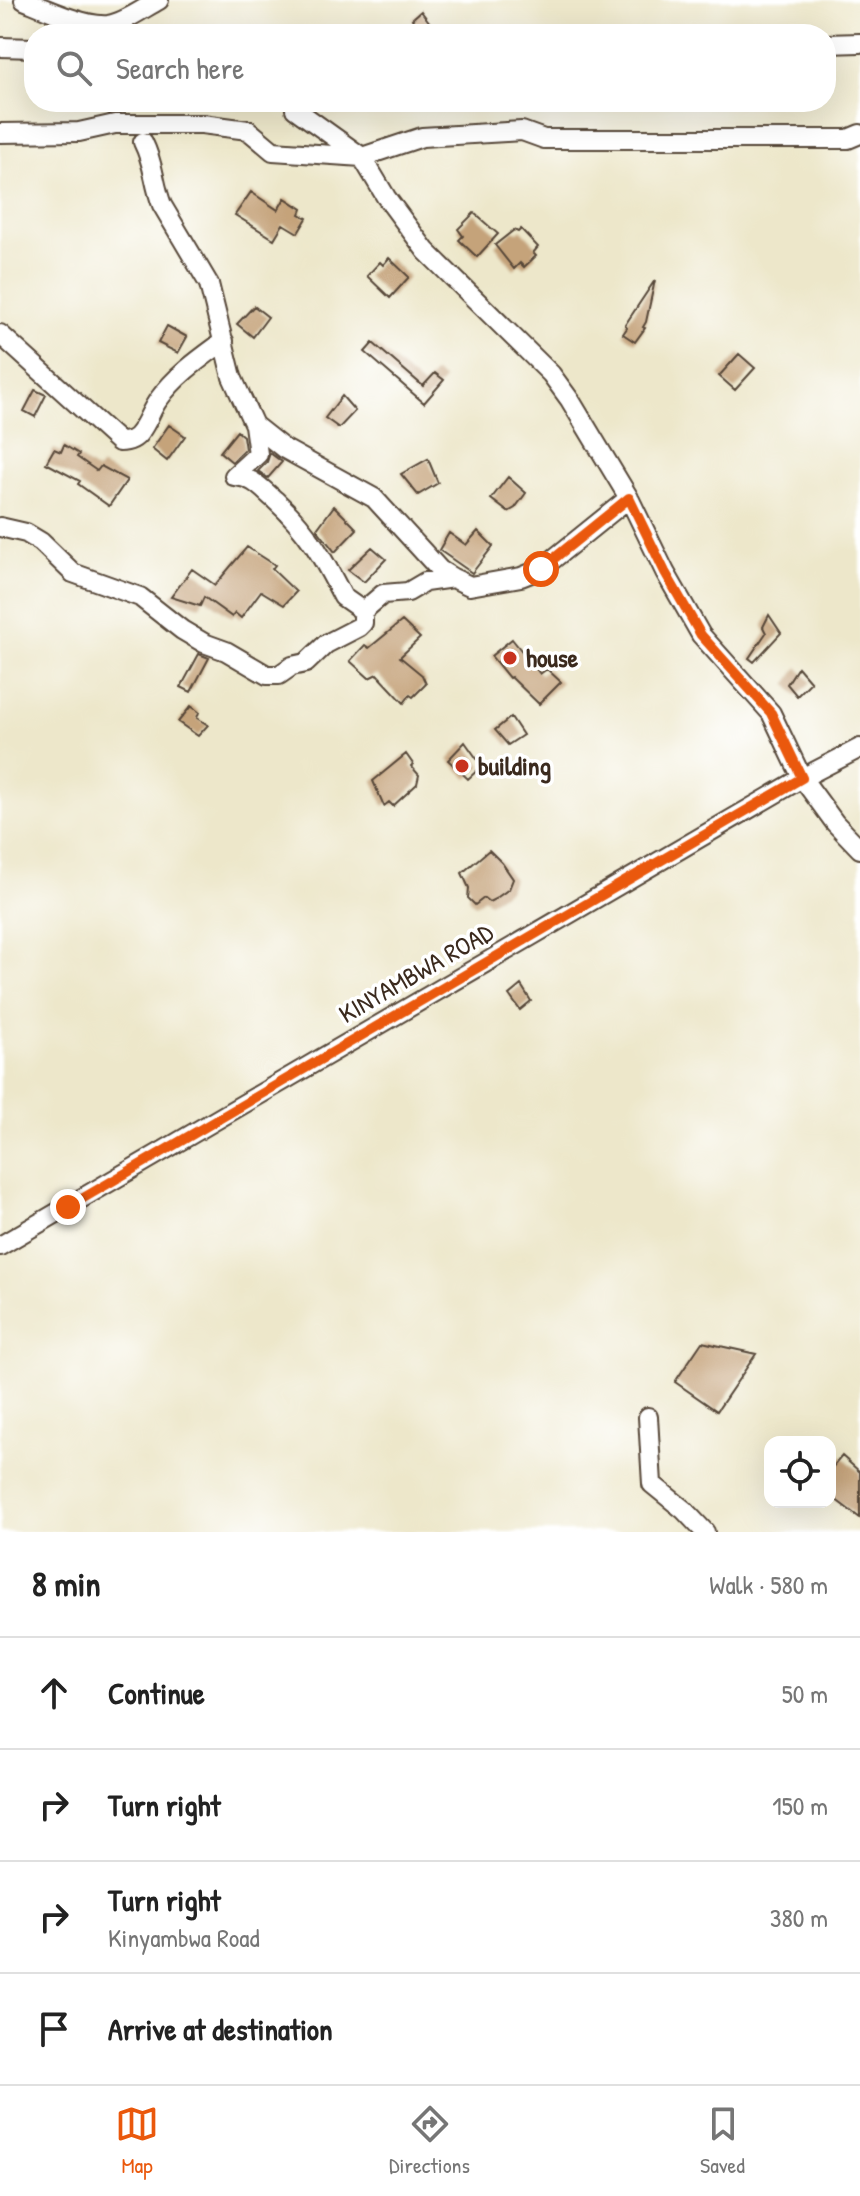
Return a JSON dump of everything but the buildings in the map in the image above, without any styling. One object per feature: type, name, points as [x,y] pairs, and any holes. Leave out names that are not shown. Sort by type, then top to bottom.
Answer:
[{"type":"street","points":[[24,0],[65,17],[96,24]]},
{"type":"street","points":[[113,24],[159,0]]},
{"type":"street","points":[[836,44],[860,43]]},
{"type":"street","points":[[0,47],[24,48]]},
{"type":"street","points":[[299,112],[362,157],[386,197],[426,251],[551,374],[629,498],[665,572],[701,635],[771,713],[802,778],[835,823],[860,849]]},
{"type":"street","points":[[0,133],[79,132],[115,124],[202,124],[248,130],[273,151],[362,157],[422,137],[522,131],[544,139],[848,139],[860,134]]},
{"type":"street","points":[[143,142],[155,168],[157,193],[162,205],[209,284],[232,377],[254,425],[258,454],[234,476],[249,477],[297,520],[315,544],[343,597],[363,611]]},
{"type":"street","points":[[0,334],[119,442],[135,439],[158,400],[176,379],[224,341]]},
{"type":"street","points":[[254,425],[283,448],[374,498],[440,570],[470,586],[521,577],[541,569],[629,498]]},
{"type":"street","points":[[0,527],[26,533],[41,542],[73,573],[140,597],[182,630],[267,675],[279,675],[292,666],[306,663],[326,644],[359,627],[363,623],[363,611],[383,594],[408,592],[425,582],[453,578]]},
{"type":"street","name":"KINYAMBWA ROAD","points":[[0,1246],[802,778],[860,748]]},
{"type":"street","points":[[648,1417],[652,1484],[705,1532]]},
{"type":"place","name":"house","points":[[510,658]]},
{"type":"place","name":"building","points":[[462,766]]},
{"type":"route","points":[[68,1207],[802,778],[771,713],[701,635],[665,572],[629,498],[541,569]]}]
